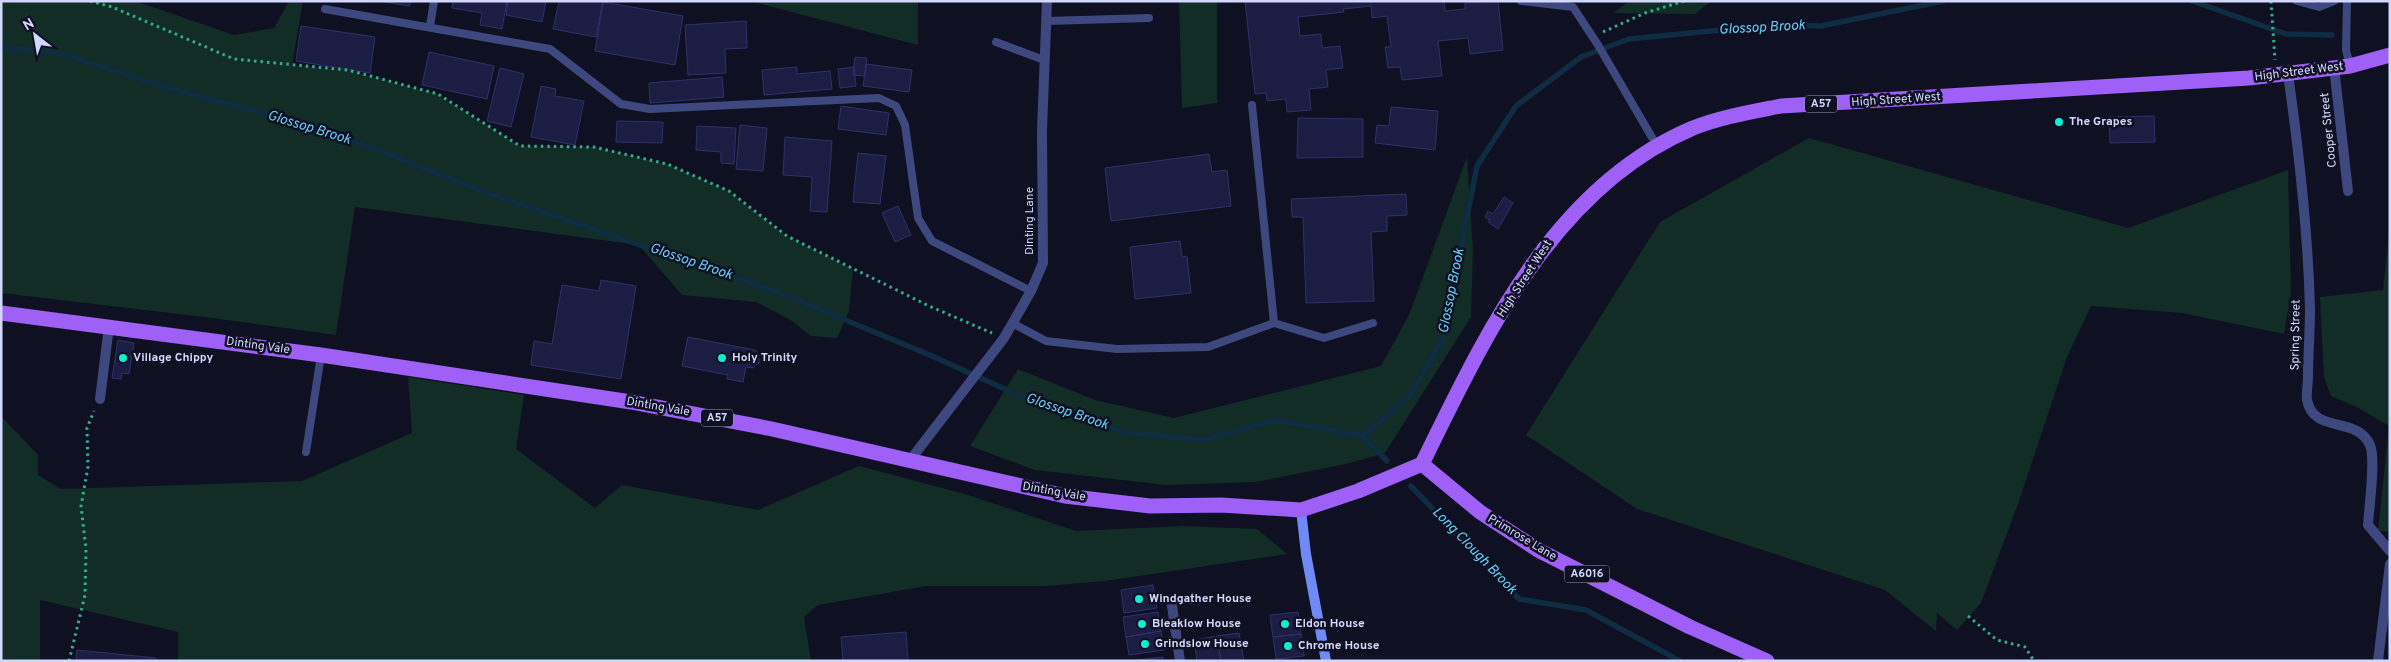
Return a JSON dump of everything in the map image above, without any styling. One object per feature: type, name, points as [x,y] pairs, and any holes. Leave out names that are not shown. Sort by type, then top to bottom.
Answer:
[{"type":"main road","name":"High Street West","points":[[1422,464],[1474,365],[1532,264],[1567,220],[1596,191],[1657,146],[1693,128],[1732,115],[1781,106],[2288,74],[2350,66],[2390,55]]},
{"type":"main road","name":"Dinting Vale","points":[[1,313],[322,355],[676,410],[911,459],[1065,496],[1150,506],[1222,506],[1301,510],[1358,491],[1422,464]]},
{"type":"main road","name":"Primrose Lane","points":[[1422,464],[1480,512],[1538,550],[1690,628],[1767,661]]},
{"type":"street","name":"Dinting Lane","points":[[911,459],[1004,338],[1031,291],[1043,263],[1042,130],[1047,1]]},
{"type":"street","name":"Cooper Street","points":[[2334,67],[2348,191]]},
{"type":"street","name":"Spring Street","points":[[2288,74],[2303,196],[2310,309],[2307,400],[2316,418],[2324,422],[2354,428],[2363,435],[2371,446],[2368,525],[2390,551]]},
{"type":"street","points":[[100,399],[109,326]]},
{"type":"street","points":[[1301,510],[1306,554],[1326,661]]},
{"type":"street","points":[[2378,661],[2390,564]]},
{"type":"street","points":[[1171,599],[1180,661]]},
{"type":"lane","points":[[430,26],[434,1]]},
{"type":"lane","points":[[1521,1],[1545,2],[1573,7],[1598,45],[1657,146]]},
{"type":"lane","points":[[2297,1],[2319,7],[2334,1]]},
{"type":"lane","points":[[2347,1],[2346,50],[2350,66]]},
{"type":"lane","points":[[325,9],[383,21],[430,26],[477,37],[527,43],[550,49],[621,104],[650,109],[879,98],[896,106],[906,125],[918,218],[932,241],[1031,291]]},
{"type":"lane","points":[[1046,21],[1149,18]]},
{"type":"lane","points":[[996,42],[1044,60]]},
{"type":"lane","points":[[1252,105],[1274,323]]},
{"type":"lane","points":[[1012,323],[1046,340],[1116,349],[1208,347],[1274,323],[1324,338],[1373,323]]},
{"type":"lane","points":[[306,452],[322,355]]},
{"type":"path","points":[[90,1],[112,7],[234,59],[348,70],[438,94],[520,146],[594,147],[667,164],[729,191],[787,236],[929,306],[1004,338]]},
{"type":"path","points":[[1592,36],[1644,14],[1684,1]]},
{"type":"path","points":[[2271,1],[2274,55]]},
{"type":"path","points":[[69,661],[84,595],[86,549],[81,506],[88,467],[87,428],[100,399]]},
{"type":"path","points":[[1968,616],[1997,640],[2025,647],[2034,661]]},
{"type":"green space","points":[[1,1],[135,1],[234,35],[274,28],[289,1],[303,1],[292,65],[348,70],[438,94],[520,146],[594,147],[667,164],[729,191],[787,236],[853,269],[849,311],[837,338],[811,336],[789,319],[756,302],[682,295],[639,245],[355,207],[336,335],[1,293]]},
{"type":"green space","points":[[750,1],[918,1],[918,45]]},
{"type":"green space","points":[[1179,1],[1217,1],[1217,103],[1182,108]]},
{"type":"green space","points":[[1629,1],[1711,1],[1695,14],[1613,13]]},
{"type":"green space","points":[[1809,138],[2128,228],[2288,170],[2291,292],[2284,334],[2182,313],[2091,306],[2067,357],[2018,504],[1981,603],[1957,630],[1937,613],[1936,631],[1885,590],[1637,509],[1526,435],[1660,222]]},
{"type":"green space","points":[[1467,157],[1473,251],[1471,317],[1385,453],[1346,464],[1256,482],[1166,485],[1035,470],[970,446],[1018,369],[1095,400],[1174,418],[1381,366],[1409,315]]},
{"type":"green space","points":[[2390,225],[2390,532],[2378,531],[2389,426],[2357,407],[2331,396],[2324,377],[2320,297],[2383,290]]},
{"type":"green space","points":[[408,377],[524,395],[516,449],[595,508],[622,485],[758,510],[859,466],[965,494],[1076,531],[1183,526],[1257,529],[1287,554],[1105,581],[1047,586],[926,586],[818,605],[804,617],[811,661],[178,661],[178,632],[40,600],[40,661],[1,661],[1,416],[38,455],[38,475],[61,489],[302,481],[412,433]]},
{"type":"building","points":[[378,1],[411,1],[409,6]]},
{"type":"building","points":[[453,1],[507,1],[502,29],[480,25],[482,13],[452,8]]},
{"type":"building","points":[[508,1],[546,1],[542,22],[506,15]]},
{"type":"building","points":[[559,1],[603,1],[596,37],[553,29]]},
{"type":"building","points":[[1245,1],[1444,1],[1445,11],[1465,9],[1465,3],[1498,1],[1503,50],[1470,54],[1468,38],[1438,41],[1442,76],[1402,80],[1400,67],[1388,68],[1385,47],[1391,47],[1387,16],[1372,18],[1371,6],[1343,9],[1344,12],[1298,17],[1300,36],[1321,34],[1322,48],[1340,46],[1343,68],[1326,70],[1328,87],[1309,89],[1311,110],[1287,112],[1286,99],[1267,101],[1266,93],[1255,94]]},
{"type":"building","points":[[603,2],[683,16],[675,65],[595,51]]},
{"type":"building","points":[[746,21],[747,48],[725,49],[726,73],[688,75],[685,25]]},
{"type":"building","points":[[301,26],[375,37],[370,73],[296,61]]},
{"type":"building","points":[[429,52],[494,66],[487,99],[422,85]]},
{"type":"building","points":[[855,57],[867,58],[865,76],[853,75]]},
{"type":"building","points":[[866,64],[912,70],[909,92],[863,86]]},
{"type":"building","points":[[797,67],[797,74],[830,71],[832,89],[764,95],[762,70]]},
{"type":"building","points":[[854,67],[856,86],[840,88],[838,69]]},
{"type":"building","points":[[500,68],[524,74],[511,127],[487,121]]},
{"type":"building","points":[[722,77],[724,97],[650,103],[649,83]]},
{"type":"building","points":[[541,86],[556,89],[555,96],[584,101],[575,145],[531,137]]},
{"type":"building","points":[[841,106],[889,113],[886,135],[838,129]]},
{"type":"building","points":[[1391,107],[1438,111],[1435,150],[1375,143],[1377,125],[1389,126]]},
{"type":"building","points":[[2154,116],[2155,142],[2110,143],[2109,117]]},
{"type":"building","points":[[1298,118],[1363,119],[1363,157],[1297,158]]},
{"type":"building","points":[[617,121],[663,122],[662,143],[616,142]]},
{"type":"building","points":[[740,125],[767,128],[763,171],[736,169]]},
{"type":"building","points":[[697,126],[736,128],[734,164],[721,163],[721,152],[696,150]]},
{"type":"building","points":[[785,137],[832,141],[827,212],[810,211],[812,177],[783,175]]},
{"type":"building","points":[[858,153],[886,156],[880,204],[853,202]]},
{"type":"building","points":[[1209,154],[1212,172],[1227,170],[1231,206],[1111,221],[1105,168]]},
{"type":"building","points":[[1406,194],[1407,215],[1387,216],[1387,231],[1371,232],[1374,301],[1306,303],[1303,217],[1292,217],[1291,199]]},
{"type":"building","points":[[1504,197],[1513,203],[1498,229],[1488,222],[1490,220],[1485,217],[1488,211],[1493,214]]},
{"type":"building","points":[[898,206],[911,235],[895,242],[882,213]]},
{"type":"building","points":[[1180,241],[1182,257],[1187,256],[1191,293],[1135,299],[1130,247]]},
{"type":"building","points":[[601,280],[636,286],[621,379],[531,365],[534,341],[552,344],[562,285],[599,291]]},
{"type":"building","name":"Holy Trinity","points":[[688,337],[755,350],[759,354],[759,362],[753,368],[746,367],[743,382],[727,379],[728,375],[682,366]]},
{"type":"building","name":"Village Chippy","points":[[118,340],[134,343],[129,374],[122,373],[121,379],[112,378]]},
{"type":"building","name":"Windgather House","points":[[1153,585],[1157,608],[1124,613],[1121,590]]},
{"type":"building","name":"Bleaklow House","points":[[1158,612],[1161,631],[1126,637],[1123,617]]},
{"type":"building","name":"Eldon House","points":[[1298,612],[1301,634],[1273,637],[1270,615]]},
{"type":"building","name":"Grindslow House","points":[[1161,631],[1164,650],[1129,655],[1126,637]]},
{"type":"building","points":[[906,632],[908,661],[843,661],[841,637]]},
{"type":"building","points":[[1239,633],[1244,661],[1221,661],[1217,636]]},
{"type":"building","name":"Chrome House","points":[[1301,634],[1304,656],[1276,659],[1273,637]]},
{"type":"building","points":[[1217,636],[1221,661],[1197,661],[1194,640]]},
{"type":"building","points":[[77,650],[156,658],[155,661],[76,661]]},
{"type":"building","points":[[1163,657],[1163,661],[1136,661],[1136,660]]},
{"type":"waterway","name":"Glossop Brook","points":[[1,47],[63,54],[165,87],[323,129],[487,193],[778,292],[932,356],[1031,401],[1123,432],[1203,440],[1276,420],[1363,436],[1409,397],[1443,339],[1477,166],[1516,106],[1581,57],[1629,39],[1772,25],[1821,26],[1943,1]]},
{"type":"waterway","name":"Glossop Brook","points":[[2192,1],[2286,34],[2332,35]]},
{"type":"waterway","name":"Long Clough Brook","points":[[1363,436],[1387,461]]},
{"type":"waterway","name":"Long Clough Brook","points":[[1411,486],[1519,599],[1586,610],[1680,661]]},
{"type":"place","name":"The Grapes","points":[[2059,122]]},
{"type":"place","name":"Village Chippy","points":[[123,358]]},
{"type":"place","name":"Holy Trinity","points":[[722,358]]},
{"type":"place","name":"Windgather House","points":[[1139,599]]},
{"type":"place","name":"Bleaklow House","points":[[1142,624]]},
{"type":"place","name":"Eldon House","points":[[1285,624]]},
{"type":"place","name":"Grindslow House","points":[[1145,644]]},
{"type":"place","name":"Chrome House","points":[[1288,646]]}]
